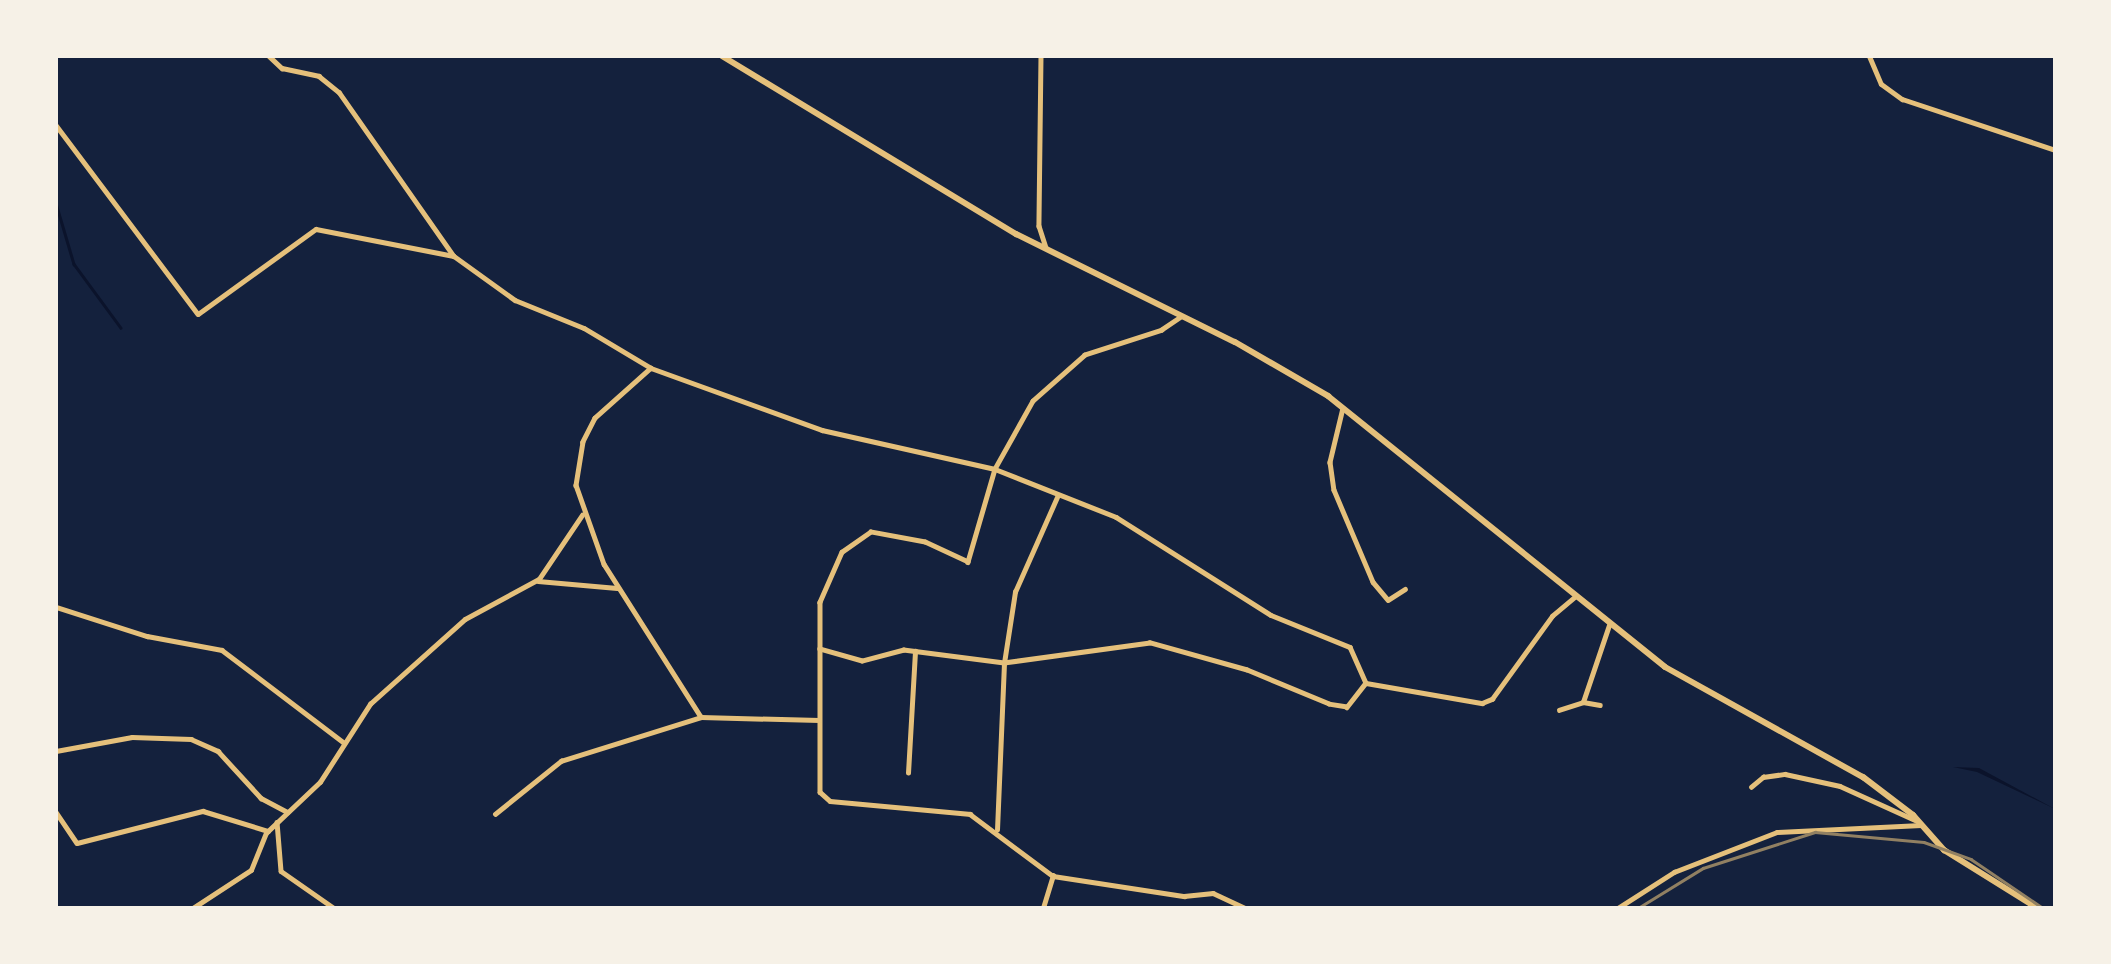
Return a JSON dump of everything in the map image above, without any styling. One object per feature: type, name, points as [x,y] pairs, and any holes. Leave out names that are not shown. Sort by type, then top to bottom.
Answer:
[{"type":"main road","points":[[722,56],[1046,249],[1181,317],[1343,407],[1609,625],[1691,683],[1847,767],[1924,825],[1944,850],[2037,908]]},
{"type":"street","points":[[269,56],[282,68],[319,76],[339,92],[454,256],[515,300],[584,328],[651,368],[822,430],[995,470],[1057,497],[1116,517],[1271,615],[1350,646],[1366,683]]},
{"type":"street","points":[[1041,56],[1040,226],[1046,249]]},
{"type":"street","points":[[1869,56],[1881,84],[1896,96],[2055,150]]},
{"type":"street","points":[[56,125],[198,314],[316,229],[454,256]]},
{"type":"street","points":[[1181,317],[1062,371],[1027,409],[995,470],[968,562],[925,542],[871,532],[842,552],[820,602],[819,720],[825,800],[970,814],[997,831],[1036,869],[1052,876],[1184,896],[1213,893],[1245,908]]},
{"type":"street","points":[[651,368],[615,393],[586,434],[576,485],[582,515],[618,588],[701,718]]},
{"type":"street","points":[[1343,407],[1329,462],[1334,491],[1373,582],[1388,600],[1405,589]]},
{"type":"street","points":[[997,831],[1004,663],[1017,582],[1057,497]]},
{"type":"street","points":[[536,582],[582,515]]},
{"type":"street","points":[[193,908],[243,879],[268,831],[320,782],[343,742],[370,704],[432,645],[480,608],[536,582],[618,588]]},
{"type":"street","points":[[1366,683],[1482,703],[1492,699],[1552,616],[1576,596]]},
{"type":"street","points":[[56,607],[147,636],[222,650],[343,742]]},
{"type":"street","points":[[1583,702],[1609,625]]},
{"type":"street","points":[[820,649],[862,661],[915,651],[1004,663],[1150,643],[1247,670],[1329,704],[1347,707],[1366,683]]},
{"type":"street","points":[[908,773],[915,651]]},
{"type":"street","points":[[1559,710],[1583,702],[1600,705]]},
{"type":"street","points":[[495,814],[561,761],[701,718],[819,720]]},
{"type":"street","points":[[56,751],[132,737],[191,739],[218,751],[261,798],[287,812]]},
{"type":"street","points":[[1751,787],[1763,777],[1786,774],[1840,786],[1924,825]]},
{"type":"street","points":[[56,811],[77,843],[203,811],[268,831]]},
{"type":"street","points":[[277,821],[281,871],[334,908]]},
{"type":"street","points":[[1618,908],[1674,872],[1777,832],[1924,825]]},
{"type":"street","points":[[1043,908],[1052,876]]},
{"type":"water","points":[[1953,767],[1979,768],[2055,809],[1977,772]]},
{"type":"waterway","points":[[56,203],[74,264],[121,328]]},
{"type":"railway","points":[[1638,908],[1703,868],[1815,832],[1924,842],[1971,859],[2043,908]]}]
